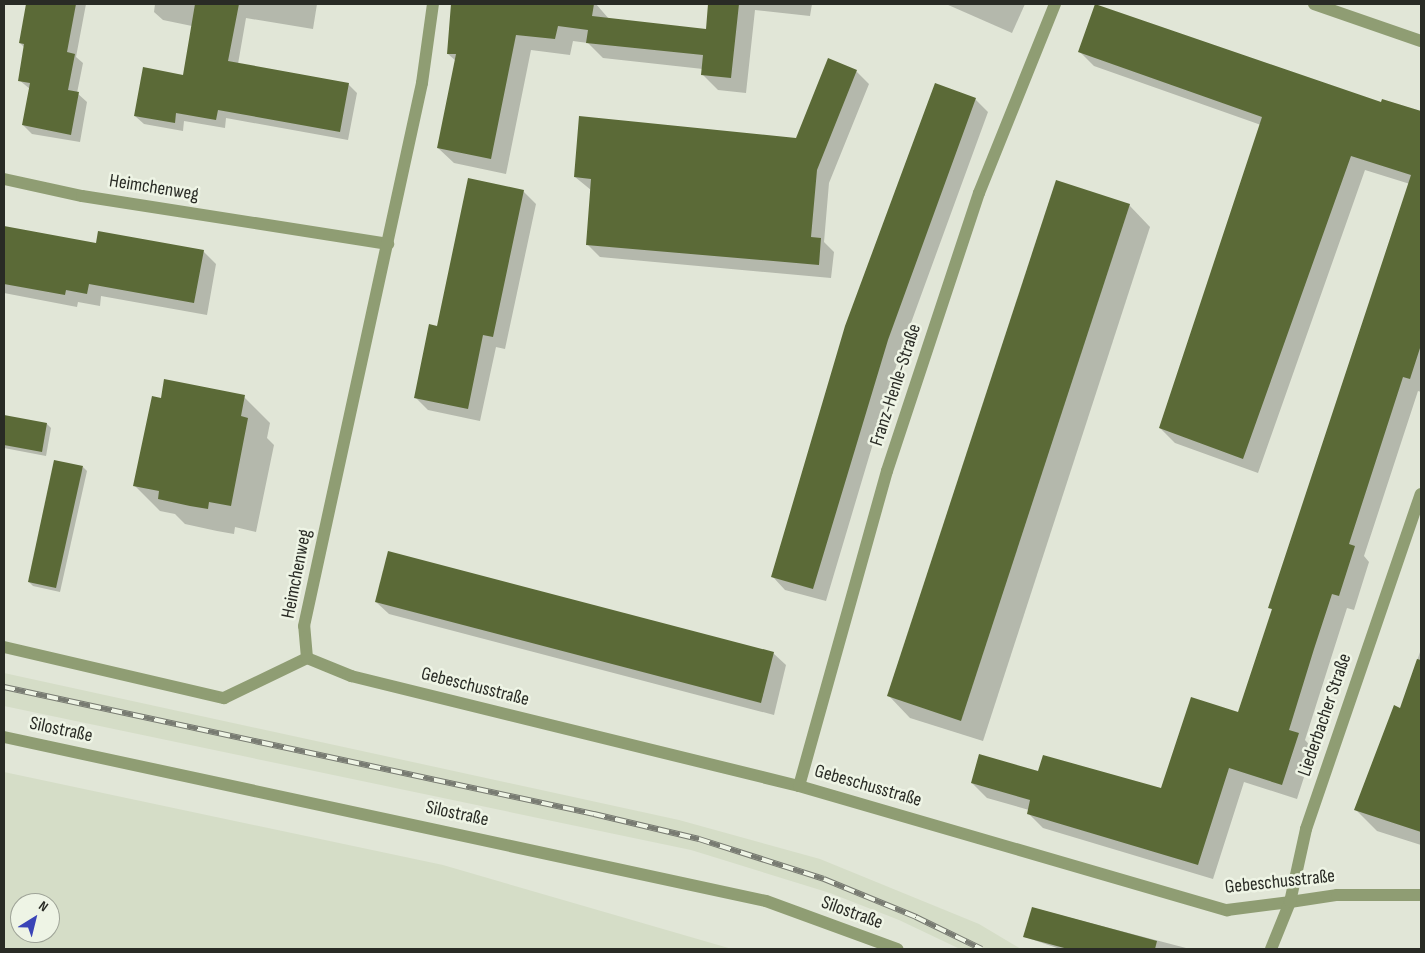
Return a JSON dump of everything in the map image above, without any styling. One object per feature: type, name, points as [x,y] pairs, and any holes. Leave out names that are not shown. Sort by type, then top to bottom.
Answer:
[{"type":"street","name":"Heimchenweg","points":[[307,658],[304,626],[422,83],[433,4]]},
{"type":"street","name":"Franz-Henle-Straße","points":[[799,786],[887,471],[979,194],[1055,4]]},
{"type":"street","points":[[1314,4],[1421,40]]},
{"type":"street","name":"Heimchenweg","points":[[4,179],[82,196],[388,244]]},
{"type":"street","name":"Liederbacher Straße","points":[[1271,949],[1290,902],[1306,829],[1421,494]]},
{"type":"street","points":[[4,647],[224,698],[307,658]]},
{"type":"street","name":"Gebeschusstraße","points":[[307,658],[351,676],[799,786],[1227,910],[1337,895],[1421,895]]},
{"type":"street","name":"Silostraße","points":[[4,737],[766,901],[897,949]]},
{"type":"shaded area","points":[[4,673],[679,820],[820,859],[979,924],[1021,949],[960,949],[899,920],[830,893],[691,850],[4,706]]},
{"type":"shaded area","points":[[4,772],[443,865],[732,949],[4,949]]},
{"type":"building","points":[[26,4],[76,4],[67,52],[75,54],[68,90],[79,92],[71,135],[22,125],[30,83],[18,81],[24,44],[19,43]]},
{"type":"building","points":[[195,4],[239,4],[228,61],[349,83],[340,132],[218,110],[216,120],[176,113],[175,123],[134,116],[143,67],[183,75]]},
{"type":"building","points":[[451,4],[594,4],[592,16],[706,29],[708,4],[739,4],[731,78],[701,75],[703,55],[586,43],[588,30],[558,26],[555,39],[516,35],[491,159],[437,148],[456,54],[447,54]]},
{"type":"building","points":[[1095,4],[1381,102],[1382,99],[1421,111],[1421,345],[1410,379],[1403,377],[1349,544],[1355,546],[1339,596],[1332,594],[1314,649],[1289,730],[1299,733],[1282,785],[1229,768],[1198,865],[1027,814],[1030,800],[971,783],[979,754],[1038,771],[1043,755],[1161,788],[1191,697],[1238,712],[1272,609],[1268,608],[1411,175],[1351,156],[1243,459],[1159,428],[1262,117],[1078,52]]},
{"type":"building","points":[[828,58],[857,70],[817,170],[811,237],[821,238],[819,265],[586,245],[591,179],[574,177],[579,116],[796,138]]},
{"type":"building","points":[[935,83],[976,98],[888,340],[813,589],[771,577],[845,326]]},
{"type":"building","points":[[468,178],[524,190],[493,337],[483,335],[468,409],[414,398],[429,324],[437,326]]},
{"type":"building","points":[[1056,180],[1130,204],[961,721],[887,696]]},
{"type":"building","points":[[4,226],[96,243],[98,231],[204,250],[194,303],[89,284],[87,294],[66,290],[65,295],[4,284]]},
{"type":"building","points":[[164,379],[245,395],[241,416],[248,418],[231,506],[209,502],[208,509],[190,506],[158,499],[159,491],[133,486],[152,396],[161,398]]},
{"type":"building","points":[[4,415],[47,423],[42,452],[4,445]]},
{"type":"building","points":[[54,460],[83,466],[56,588],[28,582]]},
{"type":"building","points":[[388,551],[774,652],[761,703],[375,602]]},
{"type":"building","points":[[1417,659],[1421,660],[1421,832],[1354,810],[1394,705],[1400,708]]},
{"type":"building","points":[[1032,907],[1157,941],[1155,949],[1068,949],[1023,937]]},
{"type":"railway","points":[[4,687],[594,814],[699,839],[824,879],[916,917],[982,949]]}]
